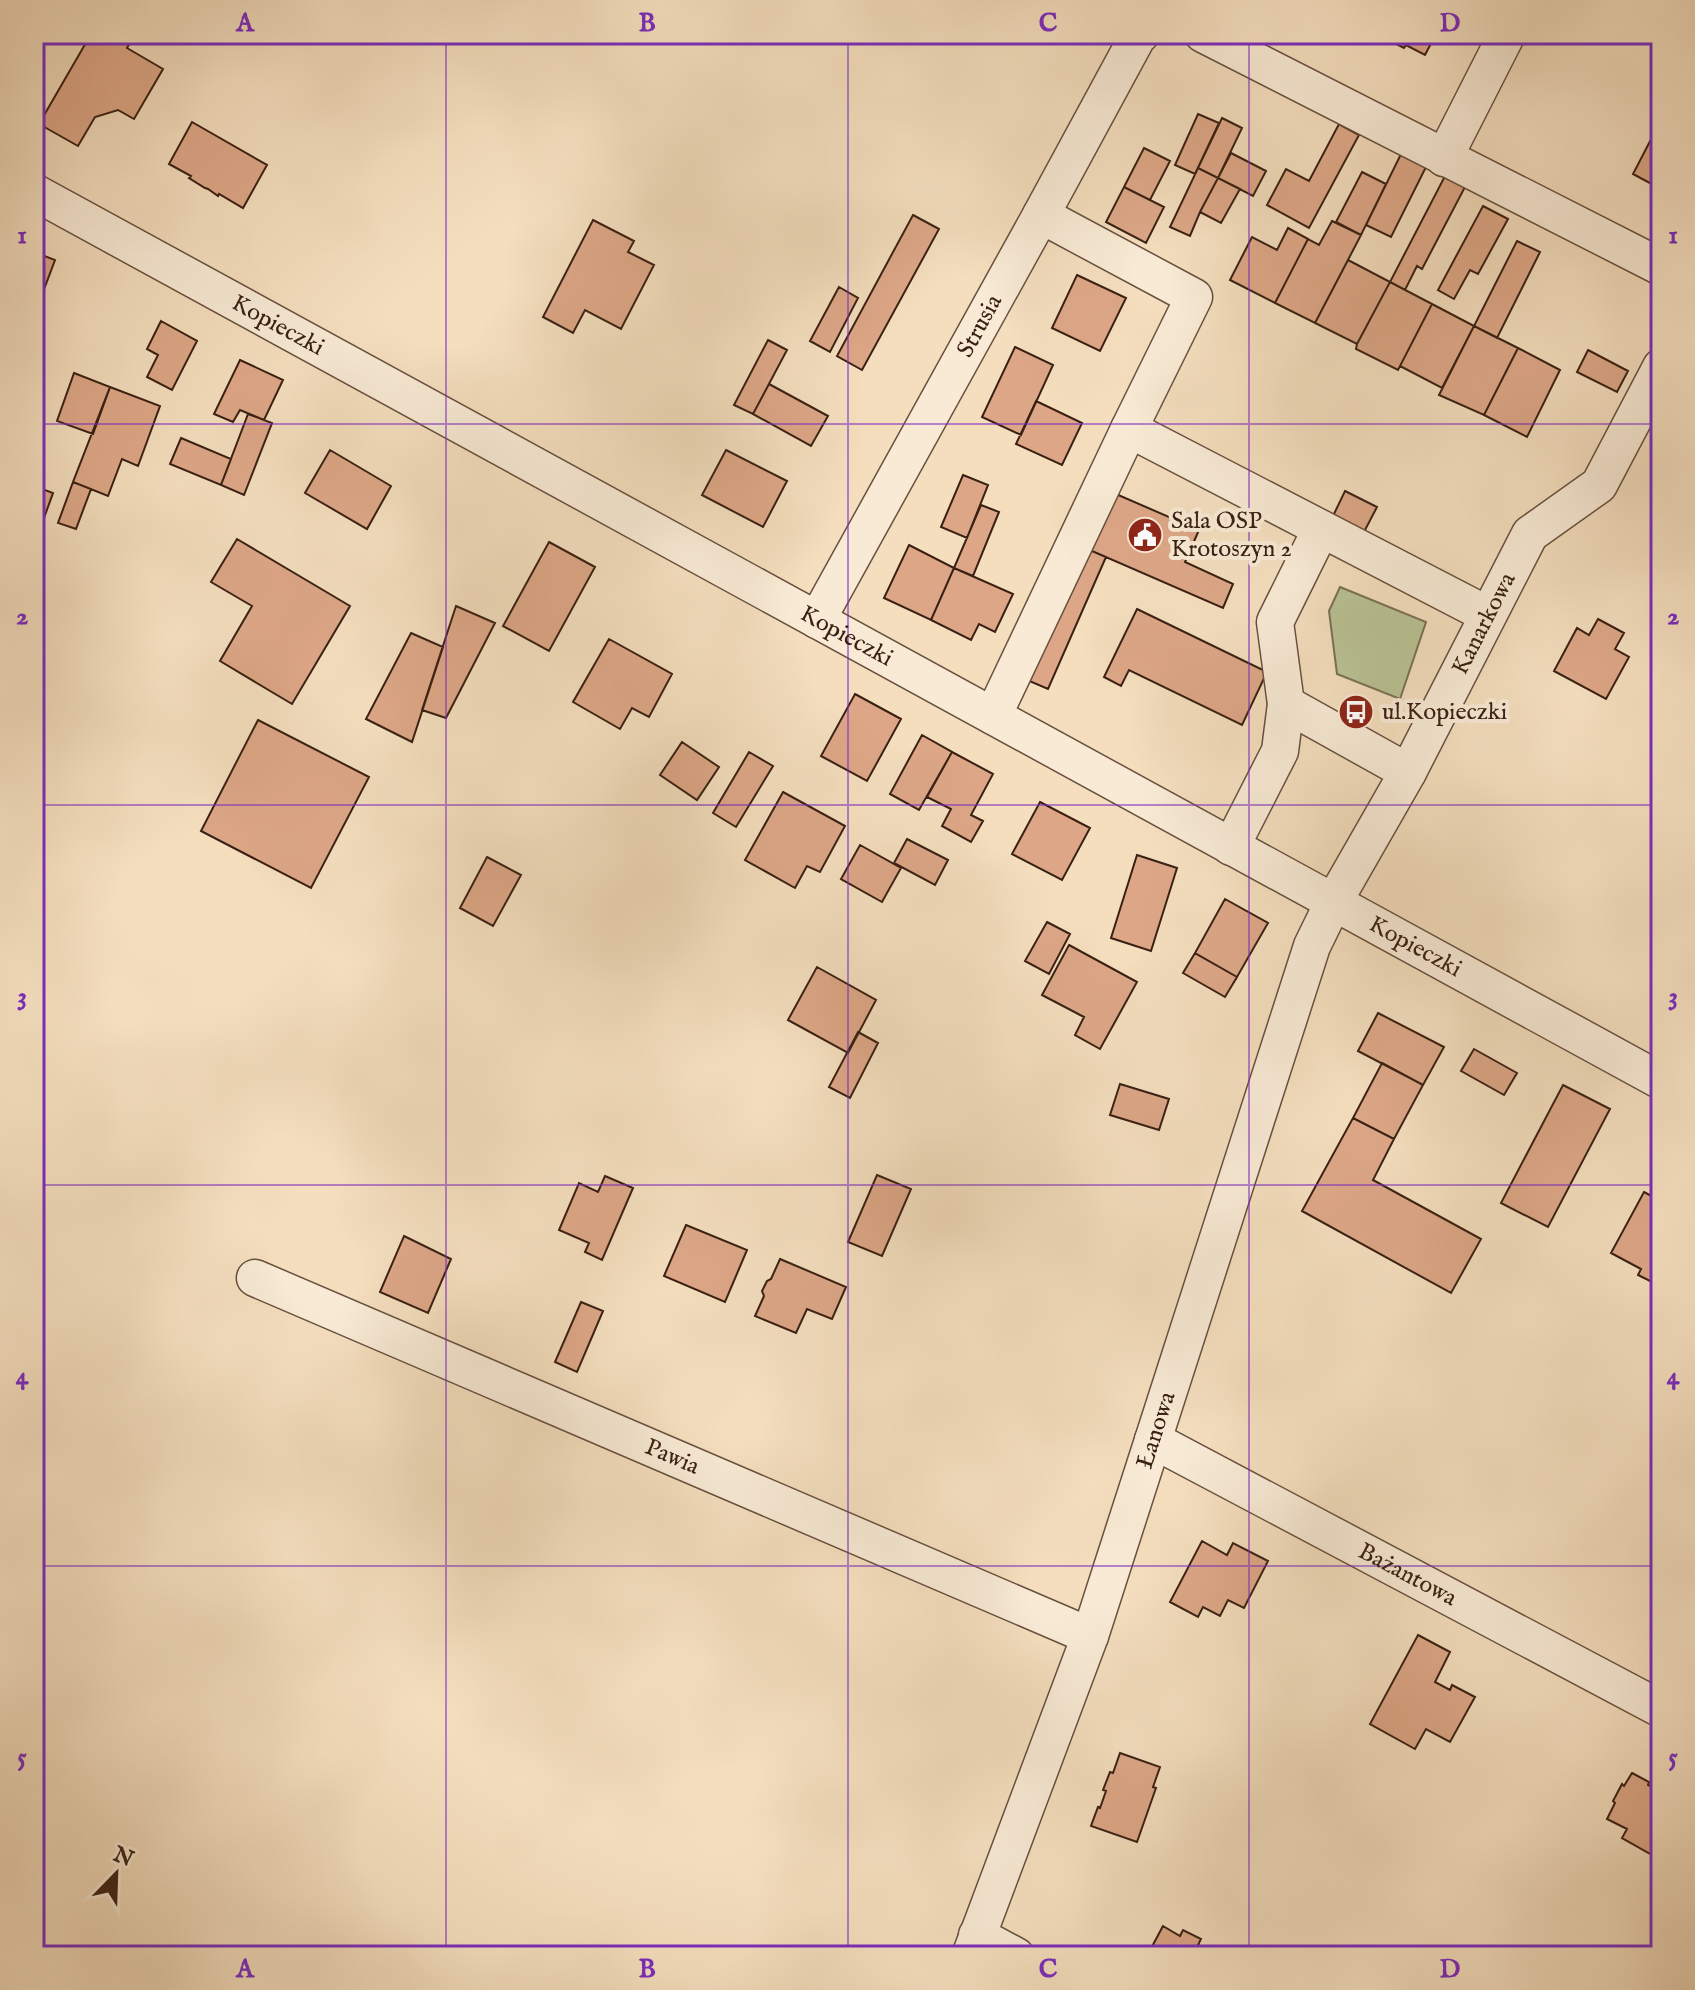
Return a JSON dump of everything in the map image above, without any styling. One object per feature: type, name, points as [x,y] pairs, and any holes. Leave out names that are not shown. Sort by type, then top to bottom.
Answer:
[{"type":"street","name":"Strusia","points":[[817,620],[1141,34]]},
{"type":"street","points":[[1203,34],[1661,267]]},
{"type":"street","points":[[1444,158],[1507,34]]},
{"type":"street","name":"Kopieczki","points":[[34,192],[1661,1081]]},
{"type":"street","points":[[993,716],[1194,297],[1041,215]]},
{"type":"street","name":"Kanarkowa","points":[[1333,903],[1408,772],[1530,534],[1599,485],[1661,367]]},
{"type":"street","points":[[1129,429],[1488,615]]},
{"type":"street","points":[[1231,847],[1280,751],[1286,704],[1275,622],[1321,529]]},
{"type":"street","points":[[1286,704],[1408,772]]},
{"type":"street","name":"Łanowa","points":[[973,1946],[1090,1636],[1312,946],[1333,903]]},
{"type":"street","name":"Pawia","points":[[255,1278],[1090,1636]]},
{"type":"street","name":"Bażantowa","points":[[1153,1440],[1661,1709]]},
{"type":"street","points":[[973,1946],[1016,1956]]},
{"type":"green space","points":[[1340,587],[1426,622],[1400,699],[1337,674],[1329,611]]},
{"type":"building","points":[[91,34],[135,34],[127,48],[163,69],[134,119],[118,110],[95,117],[78,146],[39,124]]},
{"type":"building","points":[[1377,34],[1436,34],[1425,55]]},
{"type":"building","points":[[1198,114],[1219,123],[1195,174],[1175,165]]},
{"type":"building","points":[[1222,118],[1242,128],[1218,178],[1198,168]]},
{"type":"building","points":[[1661,120],[1661,189],[1633,174]]},
{"type":"building","points":[[192,122],[267,165],[243,208],[218,196],[169,164]]},
{"type":"building","points":[[1339,124],[1359,135],[1309,228],[1267,205],[1286,169],[1309,181]]},
{"type":"building","points":[[1144,148],[1170,161],[1150,200],[1124,187]]},
{"type":"building","points":[[1231,153],[1266,171],[1253,196],[1218,178]]},
{"type":"building","points":[[1401,154],[1426,167],[1391,237],[1366,225]]},
{"type":"building","points":[[1198,168],[1218,178],[1190,236],[1170,227]]},
{"type":"building","points":[[1362,172],[1386,184],[1361,235],[1336,222]]},
{"type":"building","points":[[1445,176],[1465,187],[1422,269],[1417,266],[1405,290],[1390,282]]},
{"type":"building","points":[[1218,178],[1240,189],[1221,223],[1200,212]]},
{"type":"building","points":[[1124,187],[1164,207],[1146,243],[1106,222]]},
{"type":"building","points":[[1483,206],[1508,219],[1478,274],[1470,270],[1454,299],[1438,290]]},
{"type":"building","points":[[913,215],[939,229],[862,370],[837,356]]},
{"type":"building","points":[[593,220],[634,241],[628,252],[654,265],[621,329],[585,310],[573,333],[543,317]]},
{"type":"building","points":[[1332,221],[1361,235],[1315,323],[1275,303],[1308,239],[1319,245]]},
{"type":"building","points":[[1288,228],[1308,239],[1275,303],[1230,280],[1252,237],[1277,250]]},
{"type":"building","points":[[1517,241],[1540,252],[1497,338],[1474,326]]},
{"type":"building","points":[[34,252],[55,260],[34,316]]},
{"type":"building","points":[[1348,260],[1390,282],[1357,344],[1315,323]]},
{"type":"building","points":[[1077,275],[1126,298],[1100,351],[1052,328]]},
{"type":"building","points":[[1390,282],[1432,304],[1398,370],[1356,349]]},
{"type":"building","points":[[839,287],[858,298],[830,352],[810,341]]},
{"type":"building","points":[[1432,304],[1474,326],[1442,388],[1400,366]]},
{"type":"building","points":[[161,321],[197,341],[172,390],[147,377],[158,355],[147,349]]},
{"type":"building","points":[[1474,326],[1518,348],[1484,415],[1439,395]]},
{"type":"building","points":[[768,340],[787,350],[753,414],[734,405]]},
{"type":"building","points":[[1015,347],[1053,365],[1021,435],[982,417]]},
{"type":"building","points":[[1518,348],[1560,370],[1527,437],[1484,415]]},
{"type":"building","points":[[1588,350],[1628,371],[1617,392],[1577,372]]},
{"type":"building","points":[[240,360],[283,380],[264,420],[240,410],[233,422],[214,414]]},
{"type":"building","points":[[74,373],[110,387],[93,434],[57,421]]},
{"type":"building","points":[[769,384],[828,416],[811,446],[753,414]]},
{"type":"building","points":[[110,387],[160,406],[138,466],[122,459],[108,496],[73,482]]},
{"type":"building","points":[[1036,401],[1082,423],[1062,465],[1016,444]]},
{"type":"building","points":[[248,414],[272,423],[244,495],[221,485]]},
{"type":"building","points":[[181,438],[231,459],[221,485],[170,464]]},
{"type":"building","points":[[330,450],[391,486],[367,529],[305,493]]},
{"type":"building","points":[[726,450],[787,481],[763,527],[702,495]]},
{"type":"building","points":[[963,475],[988,485],[967,538],[941,527]]},
{"type":"building","points":[[73,482],[91,489],[76,529],[58,523]]},
{"type":"building","points":[[34,486],[53,493],[44,518],[34,515]]},
{"type":"building","points":[[1109,491],[1199,530],[1185,562],[1233,584],[1223,608],[1085,548]]},
{"type":"building","points":[[1345,491],[1377,507],[1364,532],[1333,516]]},
{"type":"building","points":[[981,505],[999,512],[973,576],[954,568]]},
{"type":"building","points":[[237,539],[350,606],[292,704],[220,661],[252,606],[211,582]]},
{"type":"building","points":[[549,542],[595,567],[549,651],[503,626]]},
{"type":"building","points":[[909,545],[954,568],[931,620],[884,598]]},
{"type":"building","points":[[1085,548],[1106,557],[1048,689],[1027,680]]},
{"type":"building","points":[[954,568],[1013,594],[995,632],[979,624],[971,640],[931,620]]},
{"type":"building","points":[[456,606],[495,623],[446,718],[422,710]]},
{"type":"building","points":[[1137,609],[1267,672],[1242,725],[1129,670],[1121,686],[1104,677]]},
{"type":"building","points":[[1598,619],[1624,633],[1615,649],[1629,657],[1606,699],[1554,671],[1577,628],[1589,635]]},
{"type":"building","points":[[411,633],[443,647],[412,742],[366,719]]},
{"type":"building","points":[[609,639],[672,674],[649,717],[632,708],[620,729],[573,702]]},
{"type":"building","points":[[855,694],[901,719],[867,781],[821,756]]},
{"type":"building","points":[[258,720],[369,777],[311,888],[201,831]]},
{"type":"building","points":[[922,735],[952,752],[919,810],[890,794]]},
{"type":"building","points":[[682,742],[719,767],[697,800],[660,775]]},
{"type":"building","points":[[749,752],[773,766],[736,827],[713,813]]},
{"type":"building","points":[[952,752],[993,774],[971,815],[983,821],[971,842],[942,826],[951,809],[927,797]]},
{"type":"building","points":[[783,792],[845,826],[820,872],[807,866],[795,888],[745,860]]},
{"type":"building","points":[[1040,802],[1090,828],[1062,880],[1012,854]]},
{"type":"building","points":[[907,839],[948,860],[935,885],[894,863]]},
{"type":"building","points":[[860,845],[901,868],[882,902],[841,879]]},
{"type":"building","points":[[1137,855],[1177,868],[1151,951],[1111,938]]},
{"type":"building","points":[[487,857],[521,875],[493,926],[460,908]]},
{"type":"building","points":[[1225,899],[1268,923],[1237,977],[1195,953]]},
{"type":"building","points":[[1047,922],[1070,934],[1049,974],[1025,961]]},
{"type":"building","points":[[1069,945],[1137,982],[1100,1049],[1075,1035],[1084,1017],[1042,995]]},
{"type":"building","points":[[1195,953],[1237,977],[1225,997],[1183,973]]},
{"type":"building","points":[[817,967],[876,1000],[848,1053],[788,1020]]},
{"type":"building","points":[[1378,1013],[1444,1047],[1423,1085],[1358,1051]]},
{"type":"building","points":[[858,1032],[878,1043],[850,1098],[829,1087]]},
{"type":"building","points":[[1474,1049],[1517,1073],[1504,1095],[1461,1071]]},
{"type":"building","points":[[1382,1063],[1423,1085],[1394,1139],[1353,1118]]},
{"type":"building","points":[[1120,1084],[1169,1099],[1159,1130],[1110,1115]]},
{"type":"building","points":[[1563,1085],[1610,1109],[1548,1227],[1501,1203]]},
{"type":"building","points":[[1353,1118],[1394,1139],[1373,1180],[1481,1239],[1451,1293],[1302,1211]]},
{"type":"building","points":[[877,1175],[911,1189],[882,1256],[848,1242]]},
{"type":"building","points":[[605,1176],[633,1188],[602,1260],[585,1252],[589,1243],[559,1230],[579,1183],[598,1192]]},
{"type":"building","points":[[1644,1192],[1661,1201],[1660,1286],[1638,1275],[1641,1269],[1611,1253]]},
{"type":"building","points":[[686,1225],[747,1250],[725,1302],[664,1276]]},
{"type":"building","points":[[404,1236],[451,1259],[428,1313],[380,1292]]},
{"type":"building","points":[[780,1259],[846,1287],[832,1319],[807,1309],[796,1333],[755,1316],[764,1296],[762,1291]]},
{"type":"building","points":[[581,1302],[603,1311],[577,1372],[555,1362]]},
{"type":"building","points":[[1202,1541],[1227,1555],[1233,1543],[1268,1561],[1244,1608],[1228,1600],[1220,1616],[1203,1607],[1198,1617],[1170,1602]]},
{"type":"building","points":[[1418,1635],[1450,1652],[1435,1682],[1450,1690],[1452,1685],[1475,1697],[1450,1742],[1426,1729],[1415,1749],[1370,1724]]},
{"type":"building","points":[[1120,1753],[1160,1767],[1137,1842],[1091,1826]]},
{"type":"building","points":[[1632,1773],[1661,1791],[1661,1860],[1622,1838],[1627,1829],[1607,1819],[1622,1784],[1624,1786]]},
{"type":"building","points":[[1163,1926],[1180,1936],[1183,1930],[1201,1939],[1198,1945],[1218,1956],[1147,1956]]},
{"type":"place","name":"Sala OSP Krotoszyn 2","points":[[1145,535]]},
{"type":"place","name":"ul.Kopieczki","points":[[1356,712]]}]
